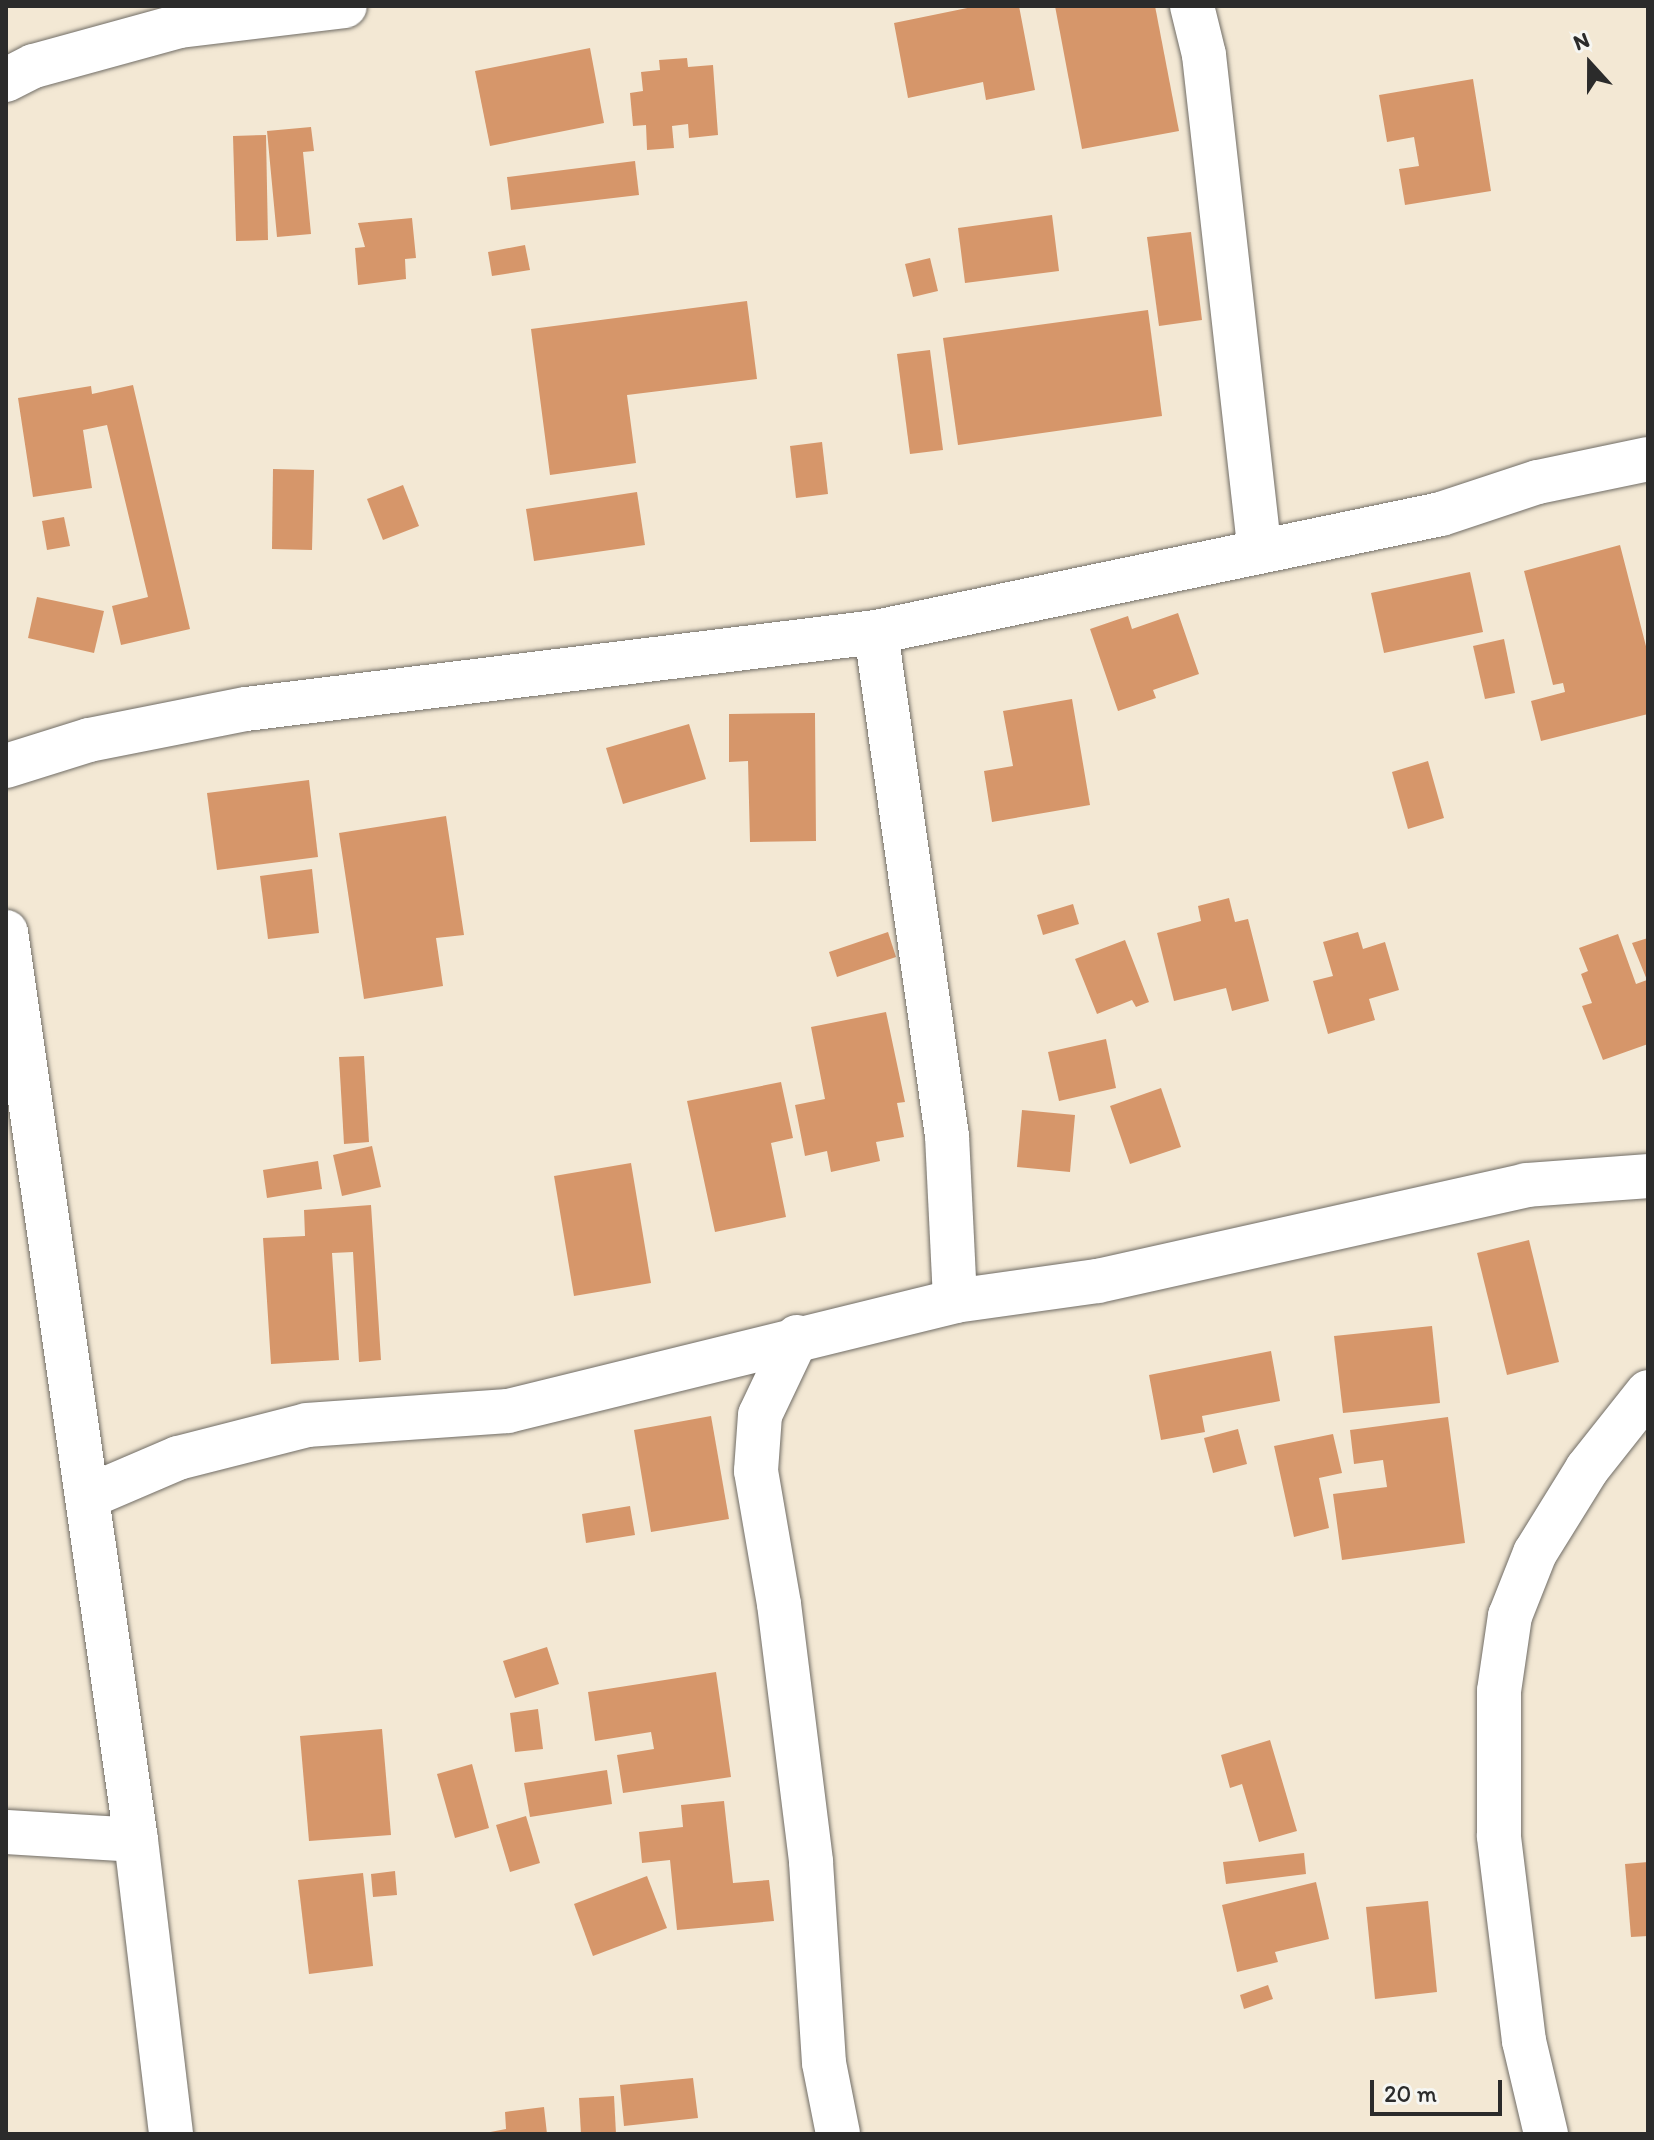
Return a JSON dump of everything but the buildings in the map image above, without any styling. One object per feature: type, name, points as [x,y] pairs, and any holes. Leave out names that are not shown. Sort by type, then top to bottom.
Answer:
[{"type":"street","points":[[6,80],[34,66],[179,26],[345,6]]},
{"type":"street","points":[[1192,6],[1204,55],[1260,551]]},
{"type":"street","points":[[6,766],[89,740],[246,709],[876,632],[1441,514],[1538,482],[1648,459]]},
{"type":"street","points":[[876,632],[947,1136],[955,1301]]},
{"type":"street","points":[[6,932],[136,1840],[171,2134]]},
{"type":"street","points":[[87,1497],[131,1474],[233,1441],[366,1418],[447,1418],[508,1411],[670,1375],[797,1337],[955,1301],[1098,1281],[1526,1185],[1648,1176]]},
{"type":"street","points":[[797,1337],[760,1415],[756,1471],[809,1847],[824,2063],[838,2134]]},
{"type":"street","points":[[1546,2134],[1524,2041],[1499,1836],[1499,1691],[1508,1631],[1535,1553],[1557,1511],[1648,1392]]},
{"type":"street","points":[[6,1832],[136,1840]]}]
